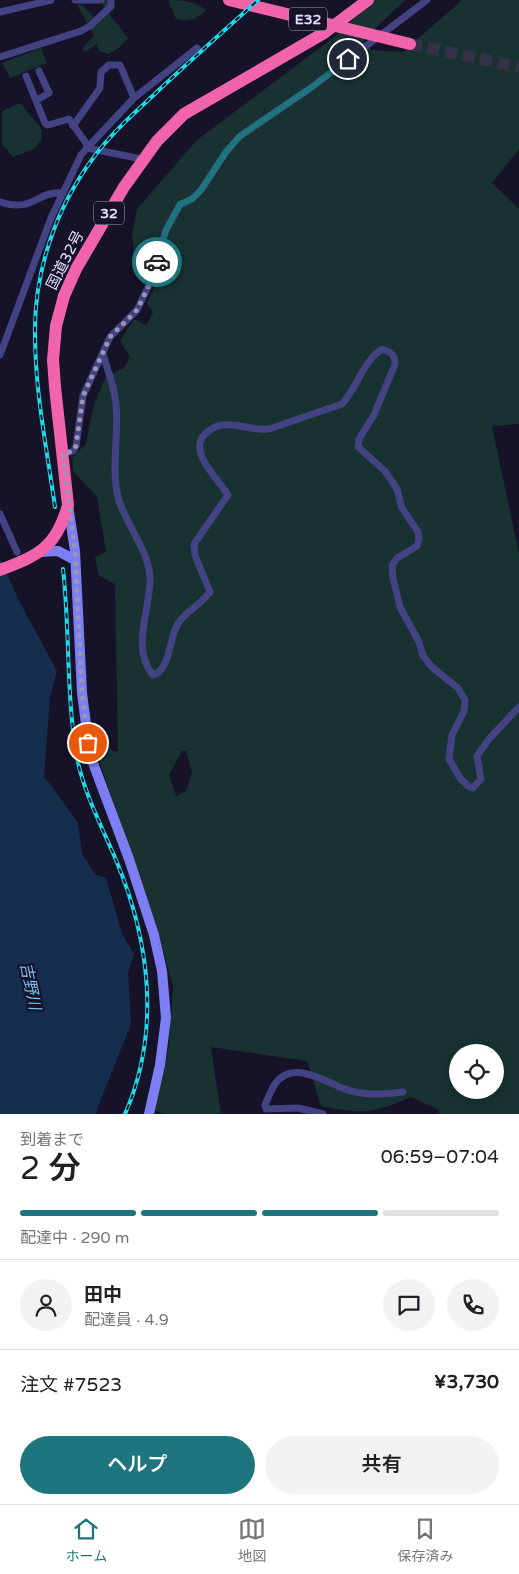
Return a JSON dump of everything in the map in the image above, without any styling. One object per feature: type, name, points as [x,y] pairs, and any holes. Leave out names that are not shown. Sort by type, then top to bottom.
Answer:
[{"type":"highway","name":"E32","points":[[229,0],[410,44]]},
{"type":"highway","name":"国道32号","points":[[0,570],[41,552],[53,538],[64,519],[68,505],[53,360],[56,326],[64,296],[76,269],[142,160],[167,129],[184,114],[324,32],[368,0]]},
{"type":"street","points":[[0,12],[51,0]]},
{"type":"street","points":[[75,0],[102,0]]},
{"type":"street","points":[[0,57],[81,31],[90,26],[112,6],[111,0]]},
{"type":"street","points":[[63,454],[73,451],[76,446],[83,396],[110,337],[137,310],[151,281],[166,230],[180,204],[192,199],[201,190],[226,152],[240,136],[312,87],[427,0]]},
{"type":"street","points":[[0,353],[62,193],[89,148],[134,98],[197,48]]},
{"type":"street","points":[[73,126],[100,88],[101,72],[109,65],[120,64],[134,98]]},
{"type":"street","points":[[37,100],[49,93],[39,71]]},
{"type":"street","points":[[26,76],[45,123],[48,125],[69,119],[89,148],[105,154],[142,160]]},
{"type":"street","points":[[0,202],[25,206],[52,193],[62,193]]},
{"type":"street","points":[[102,353],[116,405],[118,496],[150,576],[150,592],[143,623],[143,644],[153,675],[161,670],[180,620],[203,602],[210,592],[195,555],[194,544],[228,495],[202,459],[200,445],[202,437],[218,425],[232,424],[256,431],[269,429],[342,404],[349,397],[371,360],[382,349],[392,352],[395,357],[395,364],[374,415],[359,439],[358,447],[385,471],[396,489],[402,508],[418,532],[420,539],[417,546],[397,558],[392,565],[393,578],[400,607],[419,642],[423,656],[433,668],[458,688],[465,700],[464,711],[452,735],[449,759],[468,786],[473,788],[481,779],[477,756],[489,739],[519,708]]},
{"type":"street","points":[[68,505],[75,560],[84,712],[90,755],[129,859],[154,936],[162,971],[166,1018],[160,1065],[149,1114]]},
{"type":"street","points":[[0,514],[17,552]]},
{"type":"street","points":[[41,552],[55,551],[65,553],[75,560]]},
{"type":"street","points":[[323,1114],[298,1108],[266,1109],[265,1105],[276,1082],[292,1074],[312,1074],[357,1092],[386,1094],[403,1092]]},
{"type":"green space","points":[[102,0],[114,0],[115,8],[109,14],[128,38],[119,48],[108,54],[99,51],[97,44],[85,52],[82,49],[94,35],[77,5],[85,7],[99,23],[104,10]]},
{"type":"green space","points":[[168,0],[188,2],[206,10],[192,19],[176,19]]},
{"type":"green space","points":[[374,0],[405,0],[363,40],[371,50],[403,52],[462,0],[519,0],[519,149],[492,183],[519,209],[519,424],[492,426],[519,554],[519,1114],[439,1114],[439,1110],[411,1097],[386,1107],[367,1111],[321,1106],[307,1061],[211,1047],[221,1114],[164,1114],[154,1110],[169,1047],[173,986],[155,923],[96,752],[108,746],[113,751],[118,751],[115,584],[99,576],[95,557],[106,552],[97,497],[73,471],[72,457],[86,444],[94,404],[106,376],[124,368],[130,357],[120,341],[134,319],[146,325],[153,313],[147,303],[166,262],[134,251],[132,234],[137,209],[197,140],[337,35]],"holes":[[[182,751],[186,751],[192,773],[186,791],[176,796],[169,775]]]},
{"type":"green space","points":[[41,48],[47,63],[10,78],[2,63]]},
{"type":"green space","points":[[20,103],[41,128],[42,139],[34,149],[13,157],[2,144],[2,111]]},
{"type":"water","name":"吉野川","points":[[0,559],[19,601],[57,671],[50,697],[44,776],[78,823],[82,854],[96,875],[106,878],[122,934],[134,954],[128,973],[131,1024],[95,1114],[0,1114]]},
{"type":"tunnel","points":[[410,44],[519,67]]},
{"type":"railway","points":[[55,507],[39,399],[35,334],[38,287],[43,264],[58,219],[81,176],[109,139],[172,78],[258,0]]},
{"type":"railway","points":[[63,569],[71,711],[77,758],[89,797],[128,891],[137,922],[147,987],[144,1051],[136,1083],[125,1114]]},
{"type":"way so far","points":[[88,743],[85,731],[82,693],[75,551],[63,454],[73,451],[76,446],[83,396],[110,337],[137,310],[151,281],[157,262]]},
{"type":"route","points":[[157,262],[166,230],[180,204],[192,199],[201,190],[226,152],[240,136],[312,87],[348,59]]}]
